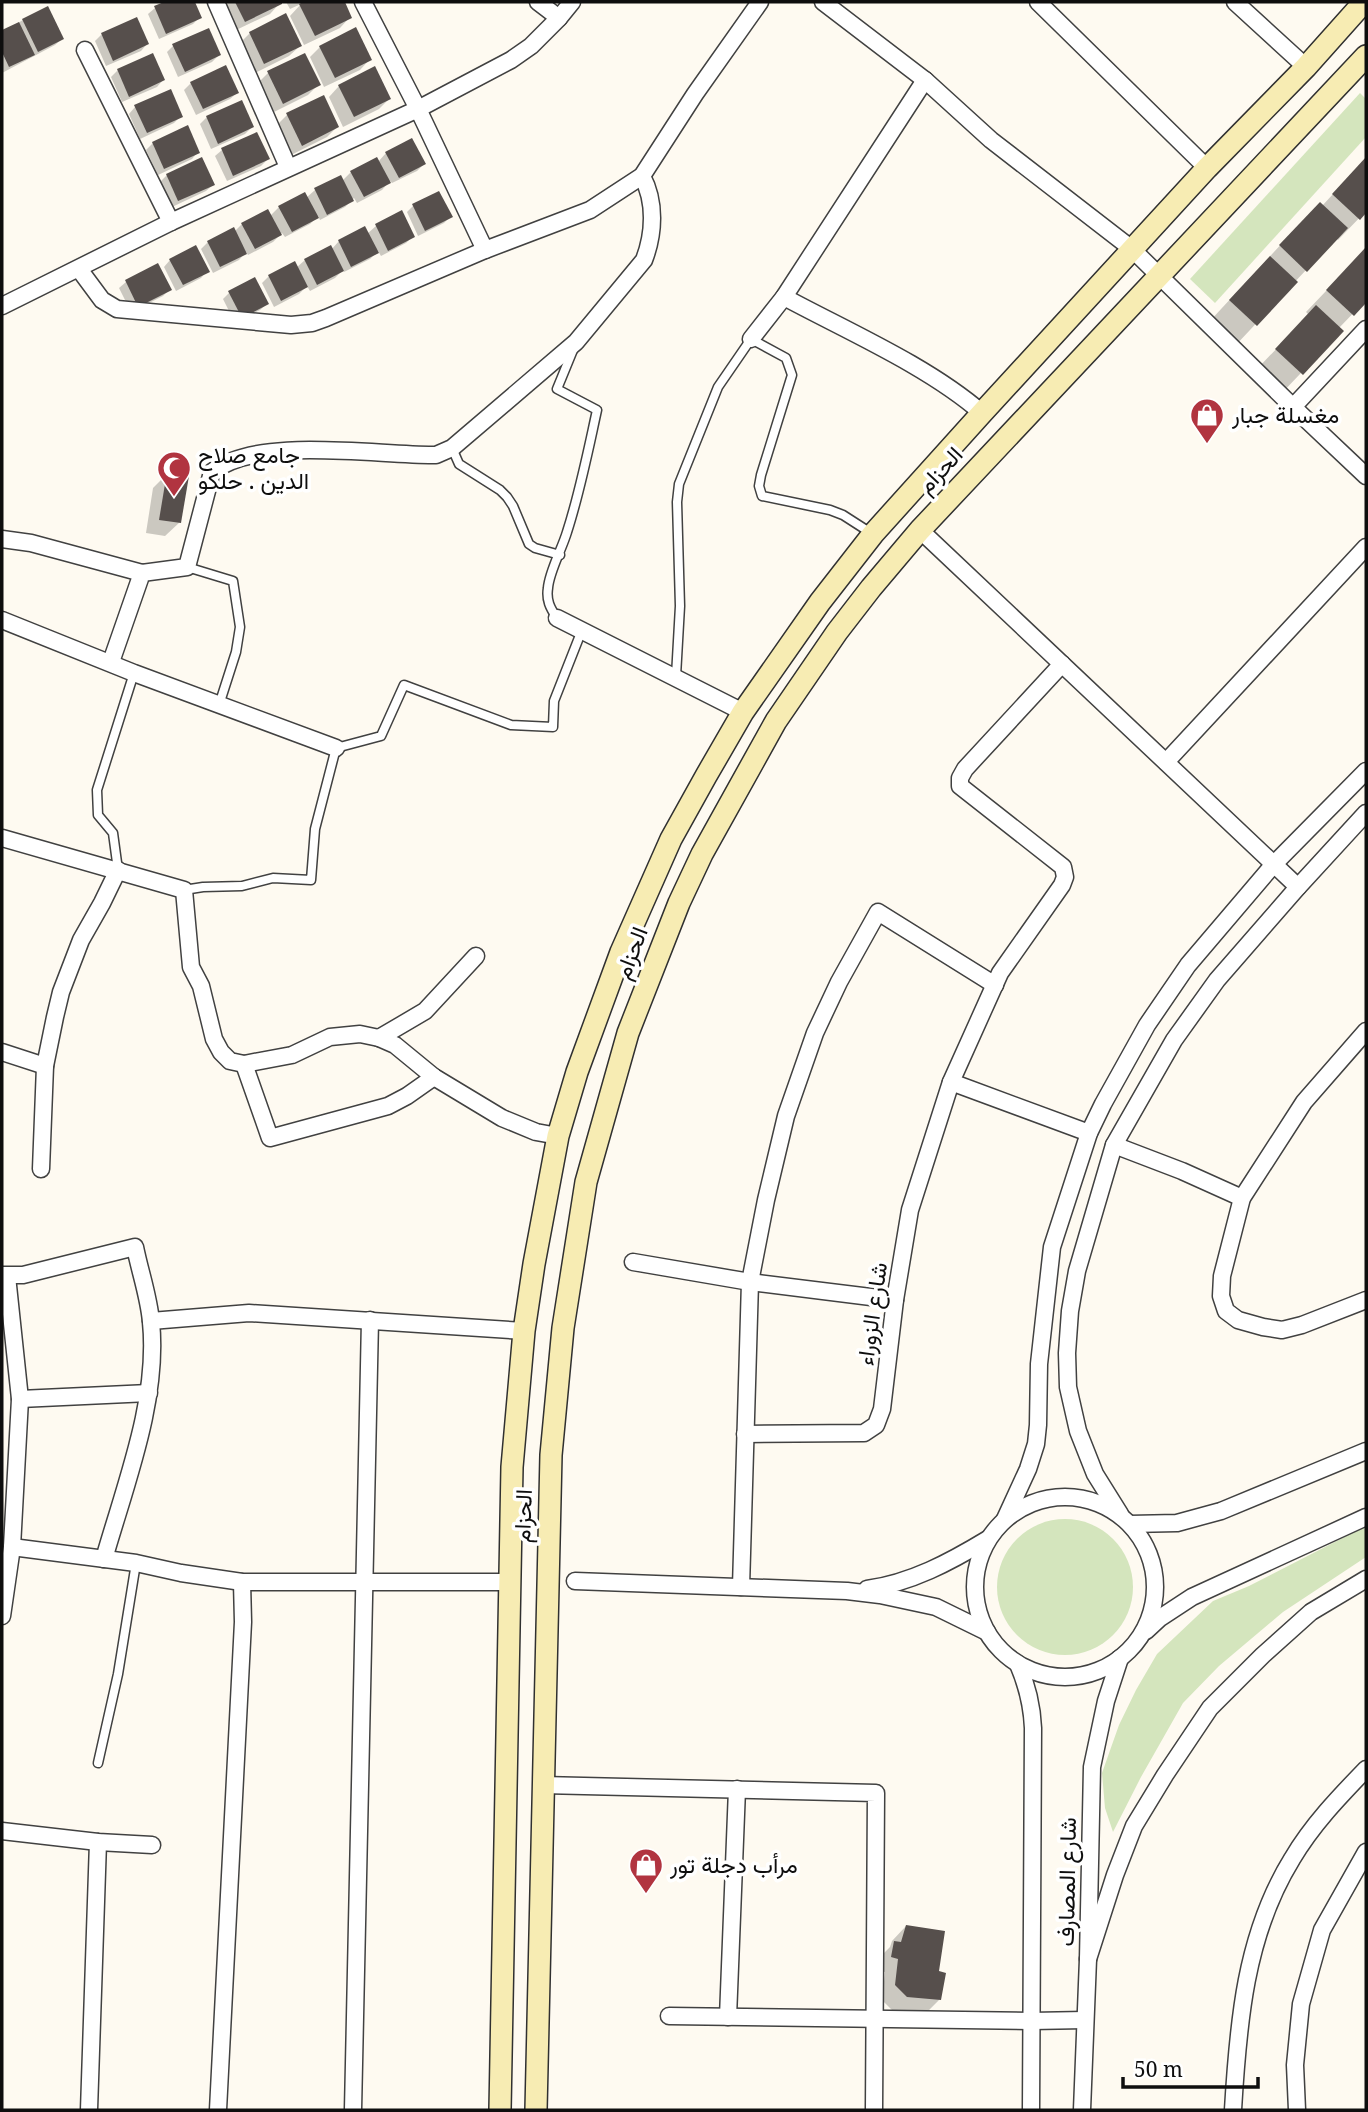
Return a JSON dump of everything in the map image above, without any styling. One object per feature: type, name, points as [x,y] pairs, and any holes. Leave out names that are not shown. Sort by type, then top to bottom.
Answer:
[{"type":"main road","points":[[500,2110],[512,1467],[524,1331],[558,1136],[577,1072],[621,952],[671,839],[743,712],[820,601],[873,534],[982,413],[1207,167],[1306,67],[1364,2]]},
{"type":"main road","name":"الحزام","points":[[536,2110],[550,1469],[556,1390],[586,1182],[628,1033],[679,903],[702,854],[776,721],[871,588],[920,530],[1366,56]]},
{"type":"street","points":[[216,2],[288,167]]},
{"type":"street","points":[[363,2],[418,109],[485,250]]},
{"type":"street","points":[[538,2],[559,18]]},
{"type":"street","points":[[2,306],[171,222],[418,109],[511,60],[531,46],[572,2]]},
{"type":"street","points":[[79,269],[102,300],[117,309],[291,325],[312,323],[485,250],[590,210],[642,176],[695,94],[760,2]]},
{"type":"street","points":[[823,2],[925,80],[992,140],[1132,248],[1366,475]]},
{"type":"street","points":[[1038,2],[1207,167]]},
{"type":"street","points":[[1235,2],[1306,67]]},
{"type":"street","points":[[85,50],[171,222]]},
{"type":"street","points":[[751,340],[784,297],[925,80]]},
{"type":"street","points":[[2,539],[31,542],[142,573],[187,567],[212,472],[221,464],[282,450],[436,455],[452,448],[576,342],[643,260],[650,244],[652,210],[650,190],[642,176]]},
{"type":"street","points":[[784,297],[897,356],[966,399],[982,413]]},
{"type":"street","points":[[1293,407],[1366,329]]},
{"type":"street","points":[[920,530],[1298,887]]},
{"type":"street","points":[[1166,762],[1366,547]]},
{"type":"street","points":[[111,662],[142,573]]},
{"type":"street","points":[[557,618],[743,712]]},
{"type":"street","points":[[2,621],[336,748]]},
{"type":"street","name":"شارع الزوراء","points":[[745,1434],[864,1433],[876,1425],[882,1409],[895,1300],[910,1210],[951,1082],[1000,973],[1065,877],[1063,867],[960,786],[960,778],[965,769],[1062,663]]},
{"type":"street","points":[[1366,771],[1274,864],[1188,965],[1147,1025],[1089,1133],[1052,1247],[1039,1364],[1036,1444],[1005,1519],[989,1538],[980,1558],[975,1579],[978,1611],[987,1632],[1000,1649],[1018,1664],[1043,1674],[1070,1677],[1097,1671],[1120,1658],[1160,1618],[1192,1597],[1366,1517]]},
{"type":"street","points":[[1139,1638],[1146,1626],[1154,1600],[1154,1572],[1146,1546],[1096,1474],[1078,1431],[1068,1387],[1070,1311],[1077,1271],[1114,1144],[1151,1078],[1217,981],[1366,813]]},
{"type":"street","points":[[2,838],[184,890],[191,967],[201,986],[214,1039],[230,1061],[244,1064],[292,1055],[330,1037],[360,1034],[379,1038],[395,1045],[434,1077],[502,1118],[536,1132],[558,1136]]},
{"type":"street","points":[[41,1169],[45,1066],[61,992],[81,940],[118,870]]},
{"type":"street","points":[[741,1587],[750,1282],[786,1116],[826,1005],[878,912],[995,985]]},
{"type":"street","points":[[379,1038],[425,1011],[476,956]]},
{"type":"street","points":[[1366,1031],[1304,1102],[1241,1198],[1222,1276],[1221,1296],[1226,1311],[1238,1321],[1263,1328],[1282,1329],[1302,1325],[1366,1300]]},
{"type":"street","points":[[2,1052],[45,1066]]},
{"type":"street","points":[[244,1064],[270,1138],[388,1106],[434,1077]]},
{"type":"street","points":[[951,1082],[1089,1133]]},
{"type":"street","points":[[1114,1144],[1241,1198]]},
{"type":"street","points":[[2,1616],[12,1547],[20,1399],[4,1276],[23,1275],[135,1247],[151,1321],[149,1394],[104,1559]]},
{"type":"street","points":[[633,1262],[750,1282],[895,1300]]},
{"type":"street","points":[[151,1321],[249,1312],[524,1331]]},
{"type":"street","points":[[353,2110],[370,1320]]},
{"type":"street","points":[[20,1399],[149,1394]]},
{"type":"street","points":[[1005,1519],[1028,1504],[1055,1497],[1095,1501],[1125,1519],[1177,1523],[1210,1514],[1366,1451]]},
{"type":"street","points":[[847,1591],[880,1587],[934,1570],[989,1538]]},
{"type":"street","points":[[12,1547],[136,1563],[242,1582],[509,1582]]},
{"type":"street","points":[[1088,1959],[1134,1826],[1210,1708],[1311,1612],[1366,1579]]},
{"type":"street","points":[[575,1581],[847,1591],[880,1595],[936,1607],[987,1632]]},
{"type":"street","points":[[218,2110],[243,1622],[242,1582]]},
{"type":"street","name":"شارع المصارف","points":[[1082,2110],[1093,1767],[1106,1701],[1120,1658]]},
{"type":"street","points":[[1018,1664],[1032,1706],[1034,1728],[1031,2110]]},
{"type":"street","points":[[1233,2110],[1241,2009],[1260,1926],[1291,1859],[1315,1825],[1366,1769]]},
{"type":"street","points":[[542,1785],[876,1793],[874,2110]]},
{"type":"street","points":[[728,2017],[737,1789]]},
{"type":"street","points":[[2,1831],[152,1845]]},
{"type":"street","points":[[89,2110],[98,1842]]},
{"type":"street","points":[[1297,2110],[1296,2065],[1301,2004],[1322,1930],[1366,1852]]},
{"type":"street","points":[[669,2015],[1085,2020]]},
{"type":"lane","points":[[676,676],[680,606],[677,502],[679,484],[719,387],[751,340],[786,359],[792,375],[761,475],[759,486],[762,496],[830,510],[873,534]]},
{"type":"lane","points":[[557,618],[549,606],[548,581],[560,555],[574,510],[597,410],[557,389],[576,342]]},
{"type":"lane","points":[[452,448],[458,464],[507,497],[529,544],[560,555]]},
{"type":"lane","points":[[187,567],[233,581],[240,627],[236,652],[219,705]]},
{"type":"lane","points":[[184,890],[242,886],[273,878],[311,880],[315,830],[336,748],[381,736],[404,685],[511,725],[553,727],[554,701],[582,630]]},
{"type":"lane","points":[[118,870],[113,833],[98,816],[96,790],[134,673]]},
{"type":"lane","points":[[98,1763],[118,1674],[136,1563]]},
{"type":"green space","points":[[1360,93],[1366,99],[1366,137],[1215,303],[1190,279]]},
{"type":"green space","points":[[1065,1519],[1091,1524],[1113,1539],[1128,1561],[1133,1587],[1128,1613],[1113,1635],[1091,1650],[1065,1655],[1039,1650],[1017,1635],[1002,1613],[997,1587],[1002,1561],[1017,1539],[1039,1524]]},
{"type":"green space","points":[[1366,1526],[1366,1557],[1283,1612],[1219,1666],[1183,1703],[1113,1832],[1105,1808],[1102,1773],[1119,1725],[1157,1654],[1213,1601],[1249,1586]]},
{"type":"building","points":[[164,2],[195,2],[202,18],[166,34],[154,6]]},
{"type":"building","points":[[235,2],[282,2],[282,4],[245,22]]},
{"type":"building","points":[[345,2],[352,18],[315,36],[299,4]]},
{"type":"building","points":[[48,6],[64,39],[38,52],[22,19]]},
{"type":"building","points":[[286,13],[302,46],[264,64],[249,32]]},
{"type":"building","points":[[137,17],[149,44],[113,61],[101,33]]},
{"type":"building","points":[[19,22],[35,55],[9,67],[2,52],[2,30]]},
{"type":"building","points":[[356,27],[372,60],[335,78],[319,46]]},
{"type":"building","points":[[209,28],[221,55],[185,72],[172,44]]},
{"type":"building","points":[[153,53],[165,80],[129,97],[117,69]]},
{"type":"building","points":[[305,53],[321,85],[283,104],[267,71]]},
{"type":"building","points":[[226,65],[239,93],[203,109],[190,82]]},
{"type":"building","points":[[375,66],[391,99],[354,117],[338,85]]},
{"type":"building","points":[[171,89],[183,117],[147,133],[134,105]]},
{"type":"building","points":[[324,95],[339,127],[302,146],[286,113]]},
{"type":"building","points":[[242,100],[254,127],[218,144],[206,116]]},
{"type":"building","points":[[188,125],[200,153],[164,169],[152,142]]},
{"type":"building","points":[[257,132],[270,159],[233,176],[221,148]]},
{"type":"building","points":[[412,138],[426,164],[399,178],[385,152]]},
{"type":"building","points":[[202,157],[215,185],[178,201],[166,174]]},
{"type":"building","points":[[377,157],[391,183],[364,197],[350,171]]},
{"type":"building","points":[[1366,157],[1366,213],[1360,220],[1332,194]]},
{"type":"building","points":[[341,175],[354,201],[327,215],[314,188]]},
{"type":"building","points":[[439,191],[453,217],[425,231],[412,204]]},
{"type":"building","points":[[305,192],[319,218],[292,232],[278,206]]},
{"type":"building","points":[[1320,202],[1348,228],[1307,272],[1279,245]]},
{"type":"building","points":[[268,209],[282,235],[255,249],[241,223]]},
{"type":"building","points":[[402,210],[415,237],[388,251],[375,224]]},
{"type":"building","points":[[365,226],[379,253],[351,267],[338,240]]},
{"type":"building","points":[[234,227],[247,254],[220,267],[207,241]]},
{"type":"building","points":[[196,245],[210,272],[183,285],[169,259]]},
{"type":"building","points":[[331,245],[344,271],[317,285],[304,259]]},
{"type":"building","points":[[1366,247],[1366,303],[1354,316],[1326,290]]},
{"type":"building","points":[[1270,256],[1298,282],[1257,326],[1229,300]]},
{"type":"building","points":[[295,261],[308,287],[281,301],[268,275]]},
{"type":"building","points":[[158,263],[172,290],[138,307],[125,280]]},
{"type":"building","points":[[255,277],[269,304],[242,318],[228,291]]},
{"type":"building","points":[[1316,305],[1344,331],[1303,375],[1275,349]]},
{"type":"building","name":"جامع صلاح الدين . حلكو","points":[[167,472],[189,476],[181,523],[159,520]]},
{"type":"building","points":[[906,1925],[945,1931],[939,1971],[946,1973],[941,2000],[907,1997],[895,1985],[898,1959],[891,1957],[894,1941],[901,1942]]},
{"type":"place","name":"مغسلة جبار","points":[[1207,445]]},
{"type":"place","name":"جامع صلاح الدين . حلكو","points":[[174,498]]},
{"type":"place","name":"مرأب دجلة تور","points":[[646,1895]]}]
